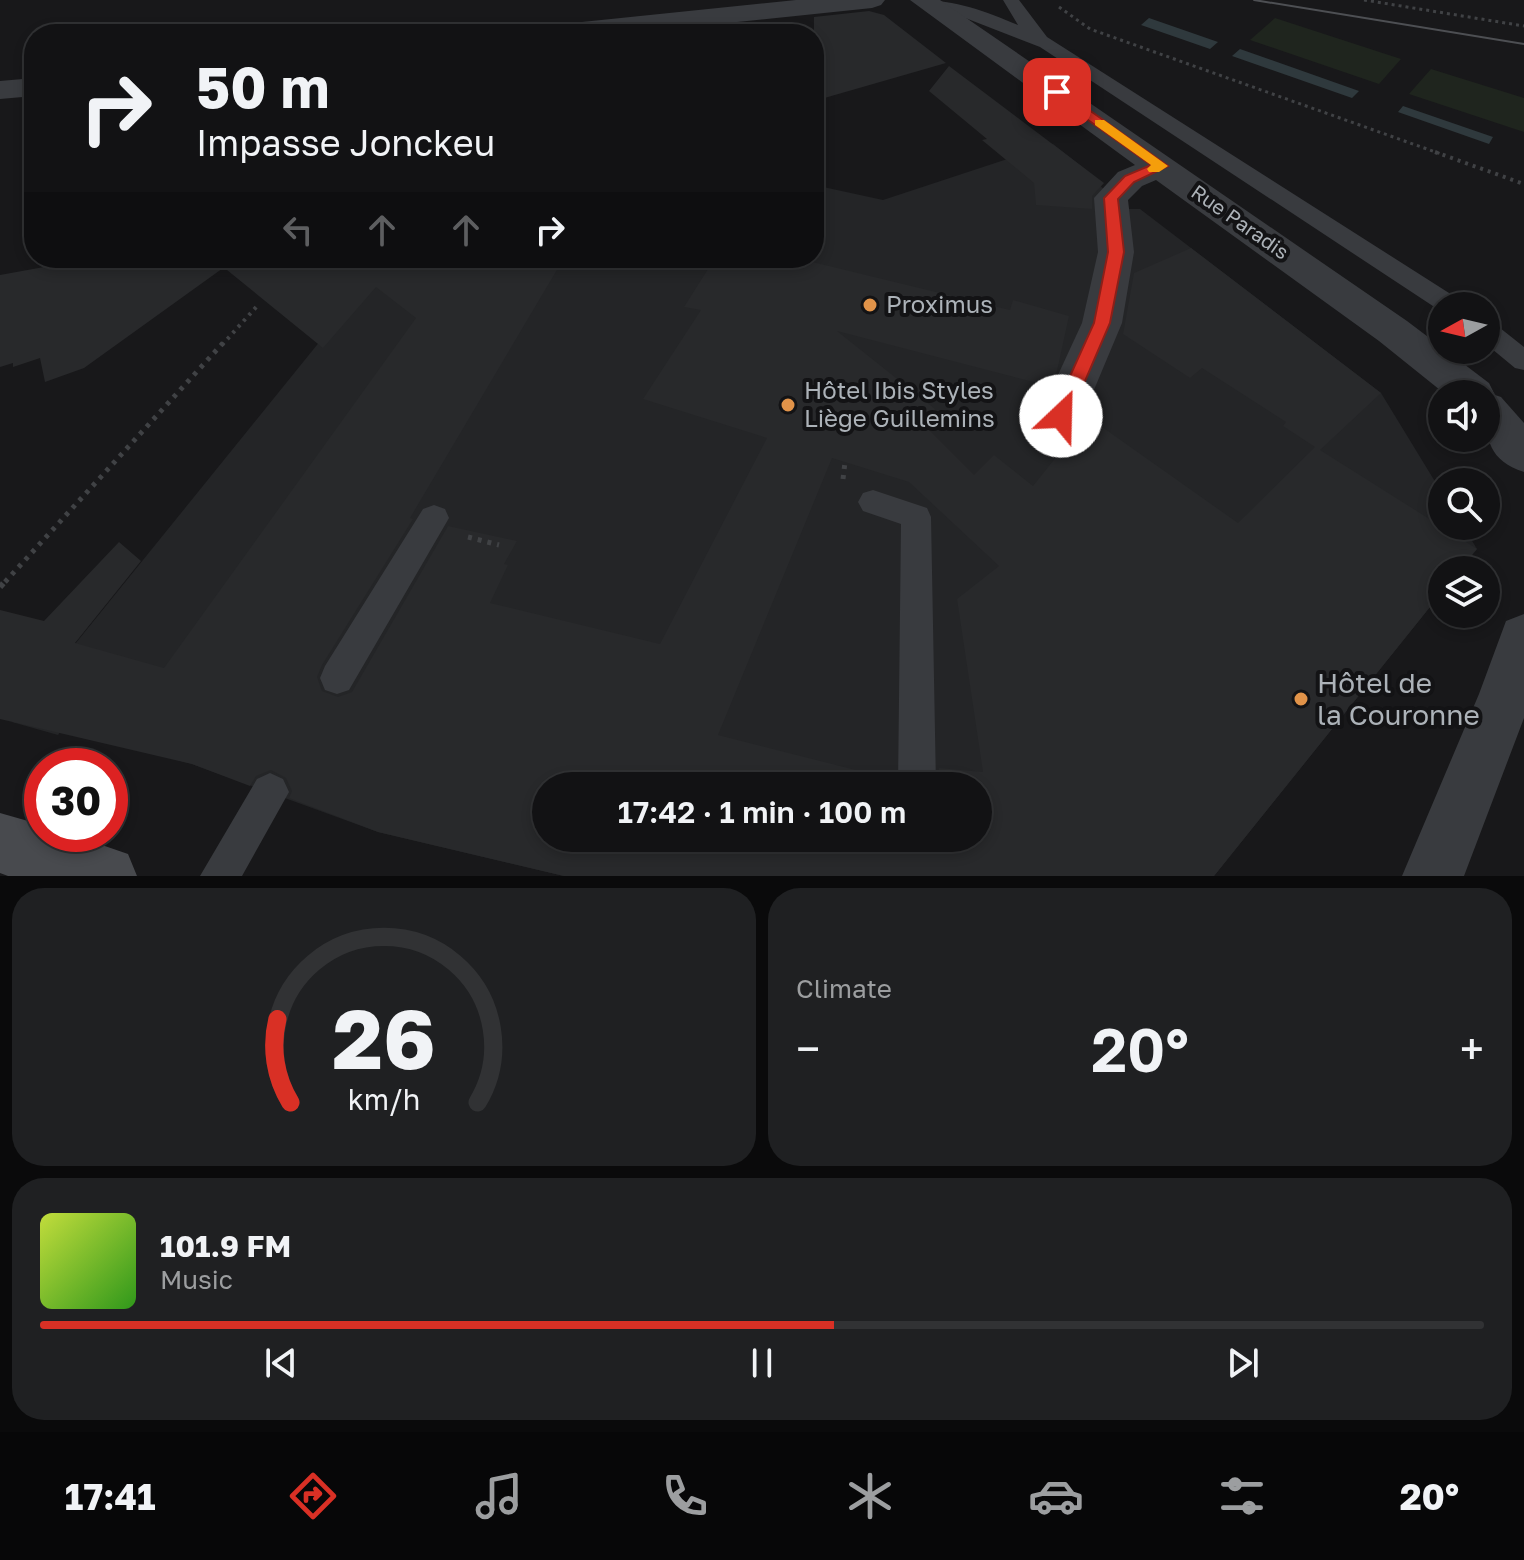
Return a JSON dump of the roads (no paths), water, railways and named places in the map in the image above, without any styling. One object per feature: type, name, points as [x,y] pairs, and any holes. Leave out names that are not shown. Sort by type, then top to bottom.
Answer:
[{"type":"street","points":[[640,24],[872,0]]},
{"type":"street","name":"Rue Paradis","points":[[925,0],[1393,331],[1456,380]]},
{"type":"street","points":[[0,90],[24,88]]},
{"type":"street","points":[[1061,416],[1102,323],[1116,252],[1111,198],[1130,179],[1161,166]]},
{"type":"street","points":[[1500,424],[1521,449]]},
{"type":"street","points":[[1433,876],[1506,694],[1524,638]]},
{"type":"street","points":[[0,843],[106,876]]},
{"type":"lane","points":[[925,0],[969,11],[1046,43]]},
{"type":"lane","points":[[1011,0],[1028,27],[1046,43],[1429,292]]},
{"type":"lane","points":[[1500,341],[1524,361]]},
{"type":"lane","points":[[873,502],[916,517],[917,772]]},
{"type":"lane","points":[[337,678],[448,526]]},
{"type":"lane","points":[[220,876],[270,792]]},
{"type":"tram line","points":[[1254,0],[1524,44]]},
{"type":"place","name":"Proximus","points":[[870,305]]},
{"type":"place","name":"Hôtel Ibis Styles Liège Guillemins","points":[[788,405]]},
{"type":"place","name":"Hôtel de la Couronne","points":[[1301,699]]}]
